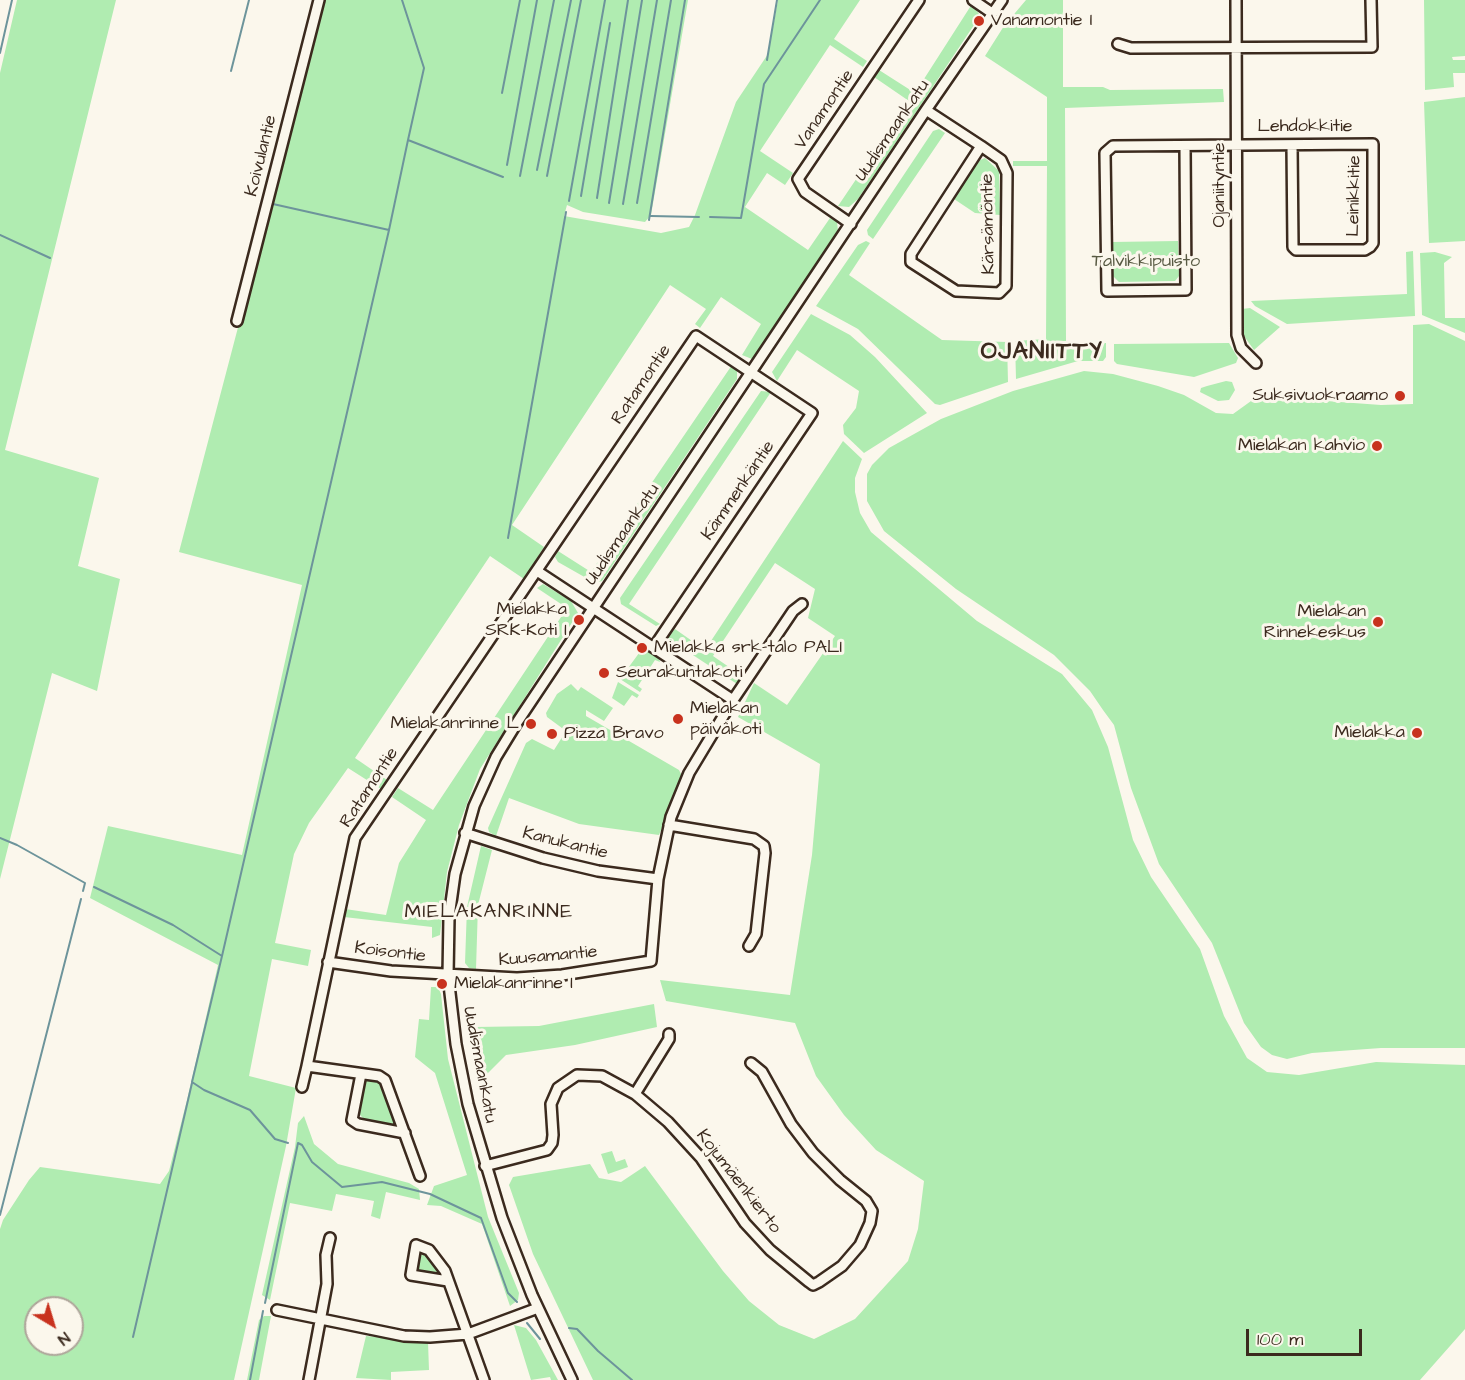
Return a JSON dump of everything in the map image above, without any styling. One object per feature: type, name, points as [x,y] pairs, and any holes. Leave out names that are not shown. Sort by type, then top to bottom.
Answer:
[{"type":"street","name":"Koivulantie","points":[[237,321],[319,0]]},
{"type":"street","name":"Vanamontie","points":[[851,224],[805,192],[798,180],[919,0]]},
{"type":"street","points":[[973,0],[992,13]]},
{"type":"street","name":"Uudismaankatu","points":[[572,1380],[538,1308],[485,1166],[460,1069],[448,976],[449,917],[465,833],[481,787],[496,757],[926,110],[1002,0]]},
{"type":"street","name":"Ojaniityntie","points":[[1236,0],[1237,335],[1241,348],[1256,363]]},
{"type":"street","points":[[1118,44],[1131,48],[1372,47],[1371,0]]},
{"type":"street","name":"Kärsämöntie","points":[[926,110],[981,146],[1001,160],[1007,173],[1006,286],[999,293],[956,291],[911,262],[911,254],[981,146]]},
{"type":"street","name":"Lehdokkitie","points":[[1185,146],[1186,290],[1107,291],[1105,153],[1113,146],[1373,144]]},
{"type":"street","name":"Leinikkitie","points":[[1292,145],[1293,247],[1296,250],[1365,250],[1373,243],[1373,144]]},
{"type":"street","name":"Ratamontie","points":[[302,1087],[355,838],[696,336],[752,373]]},
{"type":"street","name":"Kämmenkäntie","points":[[654,647],[812,413],[752,373]]},
{"type":"street","points":[[537,571],[733,700]]},
{"type":"street","points":[[658,879],[669,825],[689,773],[733,700],[793,611],[802,604]]},
{"type":"street","points":[[669,825],[754,839],[764,846],[756,934],[749,946]]},
{"type":"street","name":"Kanukantie","points":[[465,833],[543,858],[587,869],[658,879]]},
{"type":"street","name":"Kuusamantie","points":[[448,976],[546,977],[651,961],[658,879]]},
{"type":"street","name":"Koisontie","points":[[328,962],[448,976]]},
{"type":"street","points":[[635,1094],[669,1039],[669,1034]]},
{"type":"street","name":"Kojumäenkierto","points":[[485,1166],[538,1154],[550,1147],[553,1135],[550,1113],[554,1096],[570,1078],[595,1074],[635,1094],[668,1122],[691,1145],[745,1223],[770,1250],[813,1285],[834,1273],[851,1257],[866,1235],[872,1211],[866,1201],[840,1180],[803,1140],[762,1072],[751,1063]]},
{"type":"street","points":[[308,1066],[379,1076],[385,1080],[420,1176]]},
{"type":"street","points":[[361,1074],[352,1120],[368,1126],[405,1133]]},
{"type":"street","points":[[309,1380],[321,1320],[330,1238]]},
{"type":"street","points":[[448,1281],[411,1275],[416,1245],[429,1250],[438,1260],[448,1281],[484,1380]]},
{"type":"street","points":[[277,1310],[404,1336],[430,1338],[468,1334],[538,1308]]},
{"type":"green space","points":[[17,0],[116,0],[5,450],[99,478],[78,566],[120,579],[97,691],[52,673],[0,879],[0,73]]},
{"type":"green space","points":[[324,0],[688,0],[651,215],[645,222],[583,212],[567,205],[564,216],[661,233],[689,227],[736,102],[768,54],[778,0],[860,0],[834,39],[867,61],[863,67],[830,45],[760,151],[793,173],[785,185],[767,173],[745,207],[808,250],[830,218],[837,222],[838,231],[752,359],[742,355],[761,324],[721,297],[700,328],[695,324],[706,309],[670,285],[512,525],[544,547],[524,579],[490,556],[355,758],[387,780],[381,789],[348,768],[309,823],[294,854],[275,943],[311,950],[308,966],[272,959],[249,1076],[296,1088],[286,1146],[234,1380],[0,1380],[0,1229],[3,1220],[40,1167],[160,1184],[169,1171],[218,965],[90,898],[108,826],[242,855],[302,585],[179,552]]},
{"type":"green space","points":[[1026,0],[1063,0],[1063,87],[1103,87],[1110,90],[1223,89],[1224,102],[1065,108],[1066,342],[1106,343],[1106,357],[1103,361],[1078,361],[1016,379],[1015,341],[1046,339],[1047,166],[1013,166],[1013,161],[1047,161],[1047,97],[985,56],[1004,26]]},
{"type":"green space","points":[[1424,0],[1465,0],[1465,56],[1452,57],[1453,60],[1465,60],[1465,73],[1453,73],[1454,87],[1425,90]]},
{"type":"green space","points":[[972,4],[979,14],[978,19],[858,199],[849,207],[838,206],[909,101],[874,77],[879,70],[915,93]]},
{"type":"green space","points":[[1465,97],[1465,241],[1429,243],[1424,102]]},
{"type":"green space","points":[[939,129],[945,133],[873,239],[868,235],[867,230],[933,131]]},
{"type":"green space","points":[[985,158],[999,171],[1000,215],[975,213],[954,199],[978,161]]},
{"type":"green space","points":[[866,241],[870,243],[849,275],[942,340],[1007,342],[1008,382],[940,405],[935,404],[858,329],[816,306],[858,245]]},
{"type":"green space","name":"Talvikkipuisto","points":[[1178,241],[1179,276],[1175,281],[1119,282],[1113,276],[1112,242]]},
{"type":"green space","points":[[1413,251],[1415,316],[1287,324],[1255,306],[1251,301],[1407,294],[1406,252]]},
{"type":"green space","points":[[1435,252],[1452,257],[1444,263],[1445,318],[1465,318],[1465,333],[1422,315],[1420,253]]},
{"type":"green space","points":[[1250,308],[1280,327],[1254,350],[1244,336],[1242,309]]},
{"type":"green space","points":[[811,314],[850,335],[875,357],[927,413],[864,453],[844,434],[843,425],[856,408],[859,391],[797,350],[777,381],[772,372]]},
{"type":"green space","points":[[1429,324],[1465,341],[1465,1048],[1381,1048],[1312,1053],[1287,1059],[1272,1055],[1261,1047],[1244,1023],[1212,943],[1159,864],[1131,788],[1114,725],[1090,691],[1054,655],[956,589],[884,531],[867,501],[867,474],[872,465],[889,448],[941,419],[1013,391],[1084,371],[1113,374],[1158,386],[1184,395],[1216,413],[1233,414],[1258,396],[1381,405],[1413,404],[1413,325]]},
{"type":"green space","points":[[1229,343],[1238,358],[1236,363],[1194,377],[1117,364],[1114,361],[1114,344]]},
{"type":"green space","points":[[732,365],[737,369],[737,379],[602,581],[595,583],[558,562],[555,557],[558,551],[591,572]]},
{"type":"green space","points":[[1226,381],[1232,382],[1235,390],[1229,400],[1218,401],[1200,392],[1201,388]]},
{"type":"green space","points":[[761,391],[771,392],[629,604],[660,624],[656,626],[621,604],[620,598]]},
{"type":"green space","points":[[843,441],[862,459],[855,478],[855,492],[860,513],[871,532],[977,621],[1062,674],[1092,710],[1108,747],[1133,840],[1151,877],[1200,949],[1224,1016],[1247,1058],[1267,1072],[1299,1075],[1376,1062],[1465,1065],[1465,1329],[1420,1380],[593,1380],[533,1254],[509,1185],[513,1177],[590,1164],[599,1178],[621,1182],[645,1166],[723,1271],[749,1301],[779,1325],[814,1339],[855,1319],[908,1261],[918,1229],[924,1181],[876,1150],[844,1115],[816,1076],[795,1023],[666,1001],[660,980],[790,995],[812,855],[820,764],[738,717],[754,683],[787,705],[835,636],[808,618],[815,589],[775,563],[713,656],[742,676],[737,684],[667,638],[675,629],[705,650]]},
{"type":"green space","points":[[543,584],[571,601],[578,613],[480,769],[459,825],[447,872],[440,935],[432,938],[432,927],[344,917],[345,909],[386,915],[399,863],[426,820],[392,797],[398,788],[433,810],[567,608],[537,588]]},
{"type":"green space","points":[[642,649],[651,652],[659,658],[660,662],[655,660],[638,686],[642,689],[640,692],[620,679]]},
{"type":"green space","points":[[618,682],[639,695],[637,698],[632,695],[624,706],[612,698]]},
{"type":"green space","points":[[571,684],[578,691],[581,687],[613,708],[604,721],[586,710],[586,716],[679,770],[682,776],[659,835],[579,824],[509,798],[496,836],[489,832],[488,828],[526,743],[532,739],[554,750],[566,731],[547,717],[546,713],[557,694]]},
{"type":"green space","points":[[481,846],[492,850],[478,905],[476,969],[469,968],[465,963],[467,907]]},
{"type":"green space","points":[[431,987],[438,987],[441,994],[448,1059],[488,1217],[519,1293],[518,1300],[510,1306],[482,1224],[441,1206],[427,1205],[434,1186],[467,1175],[435,1073],[415,1057],[419,1019],[429,1020]]},
{"type":"green space","points":[[654,1004],[657,1027],[575,1045],[506,1055],[485,1076],[475,1027],[539,1026]]},
{"type":"green space","points":[[372,1077],[382,1082],[397,1120],[391,1126],[366,1121],[359,1114],[363,1081]]},
{"type":"green space","points":[[304,1116],[314,1144],[338,1164],[409,1183],[419,1189],[420,1200],[386,1192],[380,1219],[371,1216],[374,1201],[336,1194],[332,1211],[290,1203],[270,1300],[262,1295],[295,1147],[298,1123]]},
{"type":"green space","points":[[612,1151],[616,1162],[625,1159],[628,1167],[608,1174],[601,1154]]},
{"type":"green space","points":[[424,1253],[441,1274],[438,1276],[418,1272],[418,1258]]},
{"type":"green space","points":[[264,1316],[271,1316],[259,1380],[247,1380],[259,1320]]},
{"type":"green space","points":[[514,1325],[526,1328],[536,1340],[558,1380],[551,1380],[550,1377],[531,1380]]},
{"type":"green space","points":[[366,1336],[428,1342],[429,1370],[391,1372],[391,1380],[356,1378]]},
{"type":"waterway","points":[[0,53],[12,0]]},
{"type":"waterway","points":[[231,71],[249,0]]},
{"type":"waterway","points":[[402,0],[424,68],[408,140],[503,177]]},
{"type":"waterway","points":[[502,93],[520,0]]},
{"type":"waterway","points":[[507,165],[537,0]]},
{"type":"waterway","points":[[520,176],[554,0]]},
{"type":"waterway","points":[[537,170],[571,0]]},
{"type":"waterway","points":[[547,176],[581,0]]},
{"type":"waterway","points":[[569,201],[605,0]]},
{"type":"waterway","points":[[597,198],[628,0]]},
{"type":"waterway","points":[[609,203],[642,0]]},
{"type":"waterway","points":[[623,204],[657,0]]},
{"type":"waterway","points":[[637,203],[671,0]]},
{"type":"waterway","points":[[649,220],[685,0]]},
{"type":"waterway","points":[[767,60],[777,0]]},
{"type":"waterway","points":[[710,217],[741,218],[764,84],[820,0]]},
{"type":"waterway","points":[[581,196],[610,23]]},
{"type":"waterway","points":[[273,204],[389,230],[408,140]]},
{"type":"waterway","points":[[508,538],[566,212]]},
{"type":"waterway","points":[[651,216],[699,217]]},
{"type":"waterway","points":[[222,956],[389,230]]},
{"type":"waterway","points":[[0,235],[50,258]]},
{"type":"waterway","points":[[0,838],[85,883],[83,891]]},
{"type":"waterway","points":[[94,887],[173,925],[222,956],[192,1082],[204,1090],[250,1110],[275,1139],[288,1143]]},
{"type":"waterway","points":[[0,1215],[81,899]]},
{"type":"waterway","points":[[133,1337],[192,1083]]},
{"type":"waterway","points":[[265,1303],[298,1143],[302,1145],[312,1162],[342,1187],[382,1182],[430,1194],[481,1218],[508,1293],[517,1302]]},
{"type":"waterway","points":[[250,1380],[263,1311]]},
{"type":"waterway","points":[[527,1323],[540,1339]]},
{"type":"waterway","points":[[569,1328],[577,1329],[598,1351],[632,1380]]},
{"type":"place","name":"Vanamontie I","points":[[979,21]]},
{"type":"place","name":"Suksivuokraamo","points":[[1400,396]]},
{"type":"place","name":"Mielakan kahvio","points":[[1377,446]]},
{"type":"place","name":"Mielakka SRK-Koti I","points":[[579,620]]},
{"type":"place","name":"Mielakan Rinnekeskus","points":[[1378,622]]},
{"type":"place","name":"Mielakka srk-talo PALI","points":[[642,648]]},
{"type":"place","name":"Seurakuntakoti","points":[[604,673]]},
{"type":"place","name":"Mielakan päiväkoti","points":[[678,719]]},
{"type":"place","name":"Mielakanrinne L","points":[[531,724]]},
{"type":"place","name":"Mielakka","points":[[1417,733]]},
{"type":"place","name":"Pizza Bravo","points":[[552,734]]},
{"type":"place","name":"Mielakanrinne I","points":[[442,984]]},
{"type":"district","name":"OJANIITTY","points":[[1042,353]]},
{"type":"district","name":"MIELAKANRINNE","points":[[489,913]]}]
